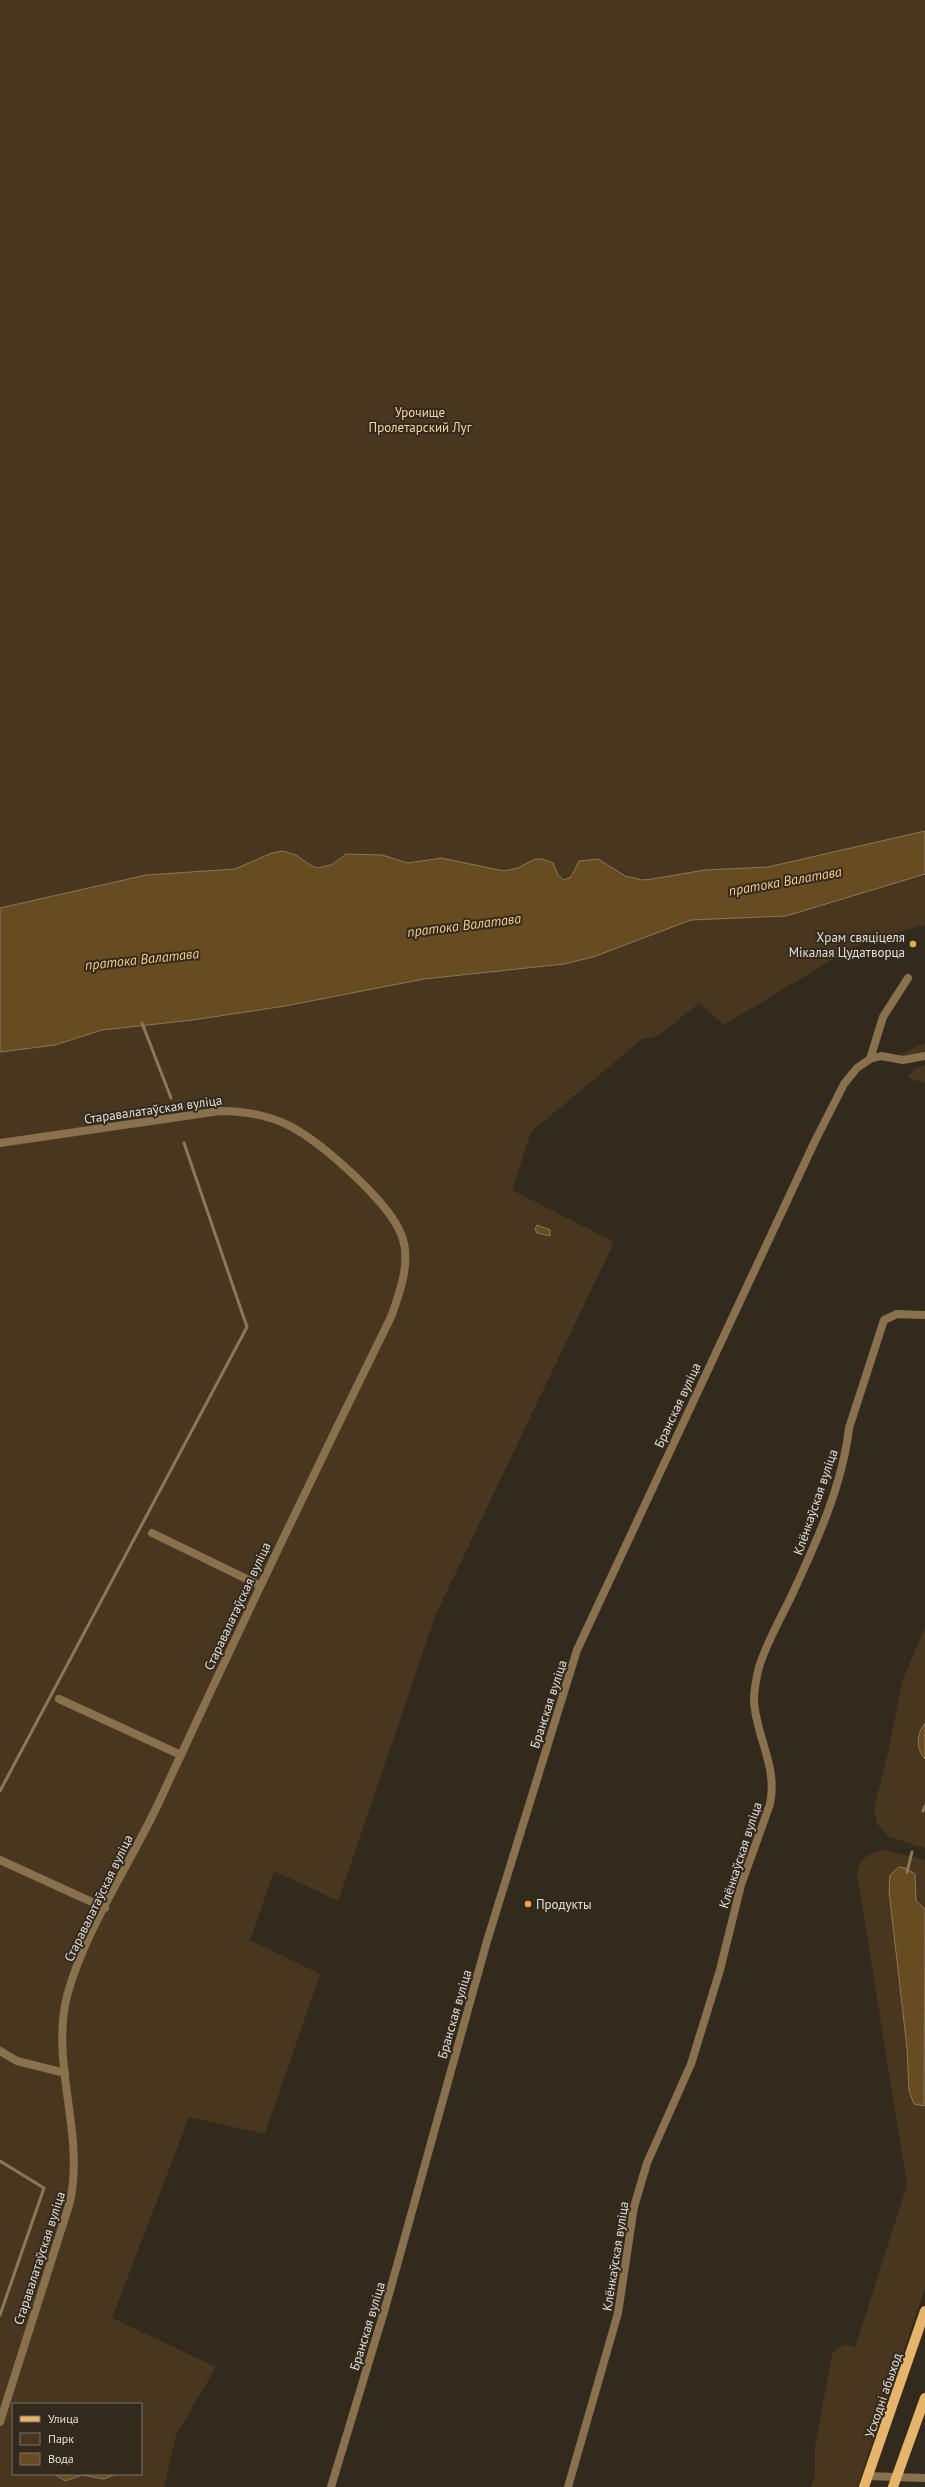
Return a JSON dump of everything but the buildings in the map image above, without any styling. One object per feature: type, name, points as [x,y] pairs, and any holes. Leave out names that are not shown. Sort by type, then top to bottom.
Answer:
[{"type":"main road","name":"Усходні абыход","points":[[864,2487],[925,2311]]},
{"type":"main road","points":[[893,2487],[925,2398]]},
{"type":"street","points":[[870,1059],[883,1017],[908,978]]},
{"type":"street","points":[[870,1059],[881,1056],[903,1060],[925,1056]]},
{"type":"street","name":"Бранская вуліца","points":[[331,2487],[386,2305],[487,1941],[577,1650],[832,1106],[844,1084],[857,1068],[870,1059]]},
{"type":"street","name":"Старавалатаўская вуліца","points":[[0,1142],[220,1111],[239,1111],[258,1114],[290,1126],[317,1145],[370,1191],[401,1234],[405,1254],[402,1285],[391,1317],[259,1585],[181,1755],[78,1966],[67,1999],[62,2037],[65,2073],[74,2130],[75,2181],[70,2202],[0,2422]]},
{"type":"street","name":"Клёнкаўская вуліца","points":[[568,2487],[618,2313],[634,2207],[647,2163],[691,2064],[720,1970],[741,1885],[770,1804],[772,1793],[771,1765],[754,1701],[758,1669],[816,1542],[837,1484],[847,1446],[849,1428],[884,1320],[898,1314],[925,1315]]},
{"type":"street","points":[[152,1532],[259,1585]]},
{"type":"street","points":[[59,1699],[181,1755]]},
{"type":"street","points":[[0,1860],[105,1908]]},
{"type":"street","points":[[0,2051],[17,2061],[65,2073]]},
{"type":"street","points":[[868,2476],[925,2478]]},
{"type":"green space","name":"Урочище Пролетарский Луг","points":[[0,0],[925,0],[925,831],[768,867],[705,870],[652,879],[634,878],[598,859],[584,859],[574,869],[571,877],[564,880],[558,875],[555,867],[542,859],[535,859],[518,868],[504,871],[433,858],[408,863],[375,855],[353,854],[341,856],[331,865],[317,868],[296,855],[283,851],[272,853],[235,869],[146,875],[0,908]]},
{"type":"green space","points":[[925,874],[925,925],[890,934],[851,948],[724,1025],[699,1003],[659,1035],[641,1040],[531,1132],[512,1190],[614,1242],[436,1614],[338,1901],[274,1871],[250,1940],[320,1974],[265,2134],[189,2117],[112,2318],[216,2367],[176,2435],[164,2487],[0,2487],[0,1052],[55,1045],[102,1030],[193,1020],[285,1006],[424,979],[564,964],[593,957],[691,920],[786,916]]},
{"type":"green space","points":[[925,1043],[925,1053],[897,1056]]},
{"type":"green space","points":[[925,1065],[925,1083],[907,1078],[915,1069]]},
{"type":"green space","points":[[925,1627],[925,1848],[889,1837],[878,1825],[874,1809],[888,1753],[902,1682]]},
{"type":"green space","points":[[884,1850],[925,1860],[925,2288],[857,2487],[811,2487],[815,2476],[815,2446],[832,2355],[836,2349],[845,2344],[855,2348],[907,2185],[857,1873],[860,1864],[866,1857]]},
{"type":"water","name":"пратока Валатава","points":[[925,831],[925,874],[786,916],[691,920],[593,957],[564,964],[424,979],[285,1006],[193,1020],[102,1030],[55,1045],[0,1052],[0,908],[146,875],[235,869],[272,853],[283,851],[296,855],[317,868],[331,865],[346,854],[382,855],[408,863],[441,858],[504,871],[518,868],[535,859],[542,859],[553,863],[558,875],[564,880],[571,877],[579,861],[598,859],[626,876],[642,880],[705,870],[768,867]]},
{"type":"water","points":[[537,1225],[550,1230],[550,1236],[537,1233],[535,1229]]},
{"type":"water","points":[[925,1723],[925,1759],[918,1745],[918,1741],[920,1731]]},
{"type":"water","points":[[899,1867],[905,1868],[915,1874],[916,1901],[925,1909],[924,2106],[914,2104],[909,2091],[907,2048],[889,1891],[890,1875]]},
{"type":"water","points":[[56,2475],[82,2475],[65,2481]]},
{"type":"water","points":[[82,2475],[114,2475],[104,2479]]},
{"type":"waterway","points":[[142,1023],[171,1098]]},
{"type":"waterway","points":[[0,1791],[247,1327],[184,1143]]},
{"type":"waterway","points":[[923,1811],[925,1806]]},
{"type":"waterway","points":[[907,1872],[912,1852]]},
{"type":"waterway","points":[[0,2161],[44,2188],[0,2315]]},
{"type":"place","name":"Храм свяціцеля Мікалая Цудатворца","points":[[913,944]]},
{"type":"place","name":"Продукты","points":[[528,1904]]}]
